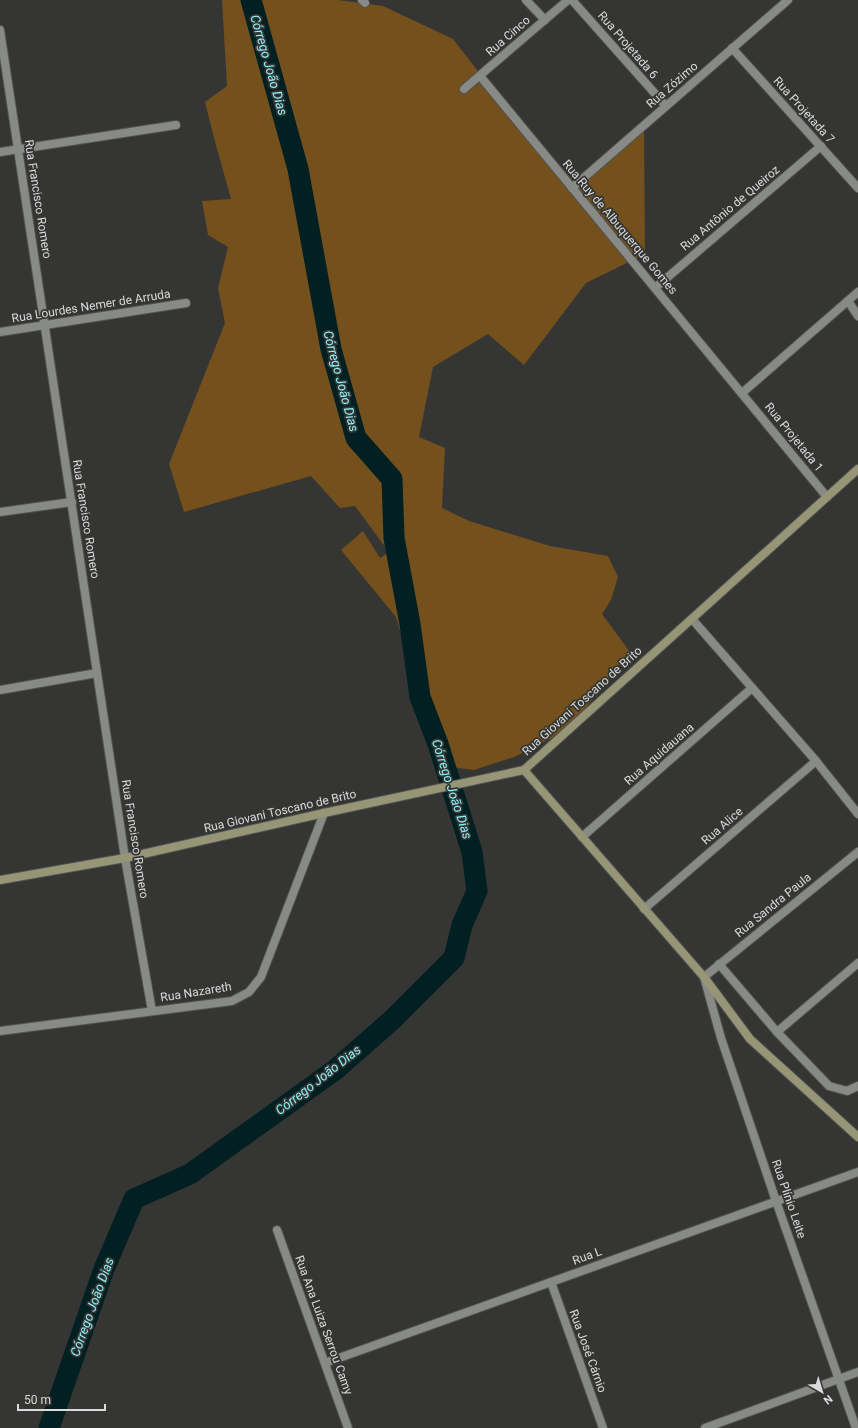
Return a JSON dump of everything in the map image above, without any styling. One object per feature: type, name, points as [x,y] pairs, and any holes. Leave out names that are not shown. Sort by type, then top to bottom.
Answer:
[{"type":"main road","name":"Rua Giovani Toscano de Brito","points":[[0,880],[125,858],[524,770],[858,469]]},
{"type":"main road","points":[[524,770],[704,977],[750,1039],[858,1137]]},
{"type":"street","points":[[526,0],[544,20]]},
{"type":"street","name":"Rua Cinco","points":[[464,89],[568,0]]},
{"type":"street","name":"Rua Projetada 6","points":[[572,0],[666,106]]},
{"type":"street","name":"Rua Zózimo","points":[[572,188],[788,0]]},
{"type":"street","name":"Rua Francisco Romero","points":[[0,30],[125,858],[152,1011]]},
{"type":"street","name":"Rua Projetada 7","points":[[732,48],[858,188]]},
{"type":"street","name":"Rua Ruy de Albuquerque Gomes","points":[[480,76],[742,393]]},
{"type":"street","points":[[0,152],[176,125]]},
{"type":"street","name":"Rua Antônio de Queiroz","points":[[655,288],[821,146]]},
{"type":"street","points":[[742,393],[858,292]]},
{"type":"street","points":[[848,302],[858,316]]},
{"type":"street","name":"Rua Lourdes Nemer de Arruda","points":[[0,332],[186,303]]},
{"type":"street","name":"Rua Projetada 1","points":[[742,393],[827,497]]},
{"type":"street","points":[[0,512],[72,502]]},
{"type":"street","points":[[692,619],[816,761],[858,814]]},
{"type":"street","points":[[0,690],[97,673]]},
{"type":"street","name":"Rua Aquidauana","points":[[582,837],[752,688]]},
{"type":"street","name":"Rua Alice","points":[[644,908],[816,761]]},
{"type":"street","name":"Rua Nazareth","points":[[0,1031],[232,1001],[249,992],[260,977],[324,813]]},
{"type":"street","name":"Rua Sandra Paula","points":[[704,977],[858,852]]},
{"type":"street","points":[[777,1032],[858,963]]},
{"type":"street","points":[[719,964],[777,1032],[829,1086],[847,1091],[858,1086]]},
{"type":"street","name":"Rua Plínio Leite","points":[[704,977],[721,1038],[776,1201],[856,1428]]},
{"type":"street","name":"Rua L","points":[[325,1363],[858,1172]]},
{"type":"street","name":"Rua Ana Luiza Serrou Camy","points":[[278,1230],[348,1428]]},
{"type":"street","name":"Rua José Cárnio","points":[[551,1282],[603,1428]]},
{"type":"street","points":[[705,1428],[858,1372]]},
{"type":"shaded area","points":[[222,0],[338,0],[383,6],[453,39],[512,115],[572,187],[644,127],[645,254],[586,283],[524,365],[488,334],[433,367],[419,437],[445,448],[442,508],[469,521],[550,546],[608,556],[618,577],[611,600],[602,614],[630,652],[568,730],[514,757],[474,770],[443,766],[432,749],[419,717],[408,656],[396,617],[341,550],[363,531],[380,558],[389,552],[355,506],[340,508],[311,476],[184,512],[169,464],[225,323],[218,288],[228,247],[208,235],[202,201],[231,199],[205,102],[227,86]]},
{"type":"waterway","name":"Córrego João Dias","points":[[49,1428],[104,1269],[134,1199],[190,1174],[335,1070],[393,1019],[454,958],[462,925],[477,891],[472,852],[438,744],[420,697],[410,624],[394,538],[392,479],[356,438],[331,349],[298,169],[251,0]]}]
